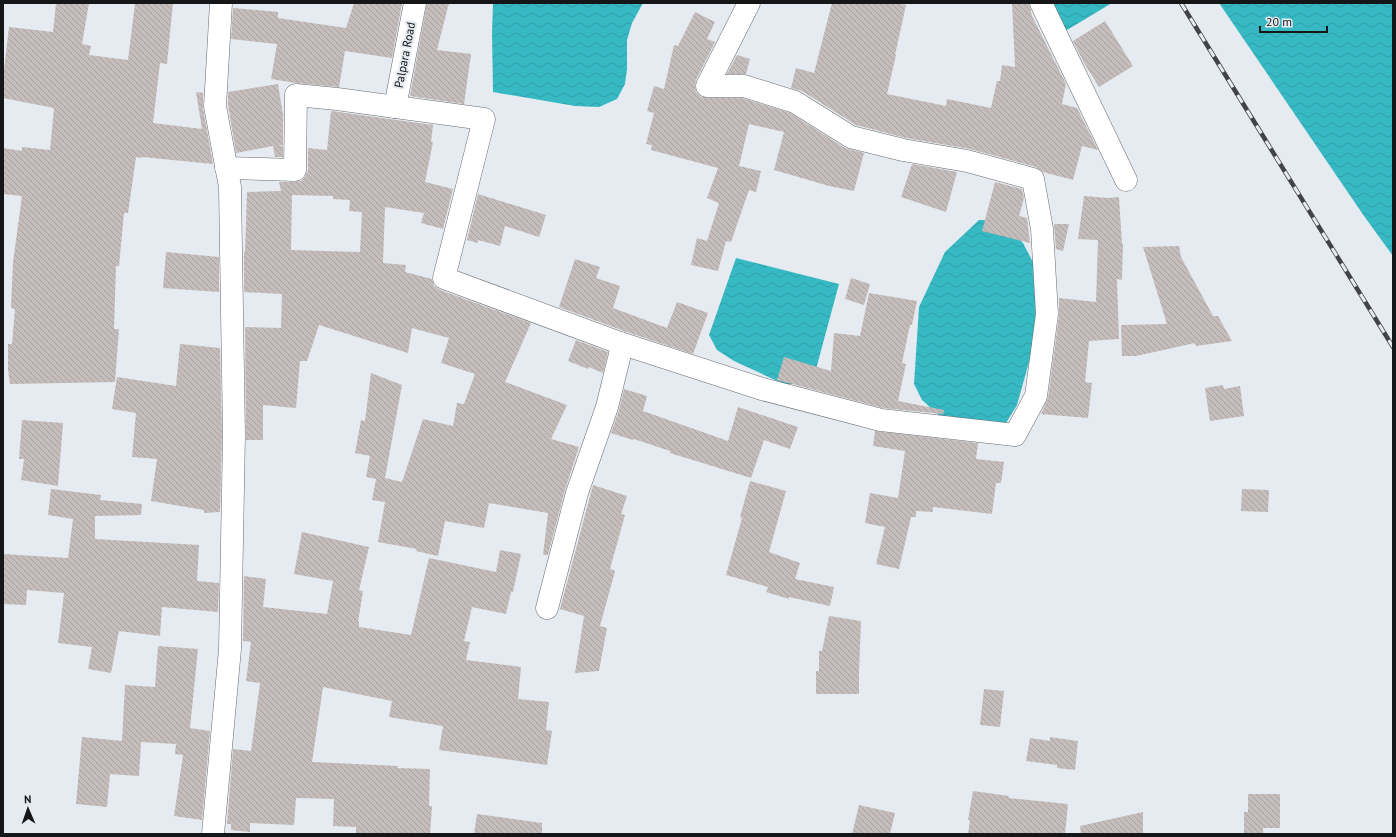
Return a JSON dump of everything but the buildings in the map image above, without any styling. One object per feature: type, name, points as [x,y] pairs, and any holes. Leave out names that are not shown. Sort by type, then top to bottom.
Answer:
[{"type":"street","points":[[213,834],[230,649],[234,435],[230,187],[215,106],[221,3]]},
{"type":"street","name":"Palpara Road","points":[[394,107],[415,3]]},
{"type":"street","points":[[226,168],[296,170],[296,95],[337,99],[484,120],[444,278],[620,343],[762,389],[881,420],[1015,435],[1036,396],[1047,314],[1042,229],[1033,179],[967,161],[903,150],[851,137],[795,102],[744,86],[707,86],[749,3]]},
{"type":"street","points":[[1041,3],[1126,180]]},
{"type":"street","points":[[547,608],[577,493],[606,407],[621,350],[620,343]]},
{"type":"water","points":[[493,3],[643,3],[632,23],[627,40],[627,69],[625,84],[617,99],[599,107],[575,106],[493,92]]},
{"type":"water","points":[[1043,3],[1112,3],[1062,33]]},
{"type":"water","points":[[1219,3],[1393,3],[1393,256],[1364,216]]},
{"type":"water","points":[[979,220],[1001,220],[1023,243],[1035,266],[1039,297],[1036,337],[1017,405],[1003,428],[941,417],[922,400],[914,384],[919,307],[945,252]]},
{"type":"water","points":[[736,258],[839,284],[812,384],[784,384],[734,361],[717,350],[709,335]]},
{"type":"railway","points":[[1181,3],[1393,347]]}]
